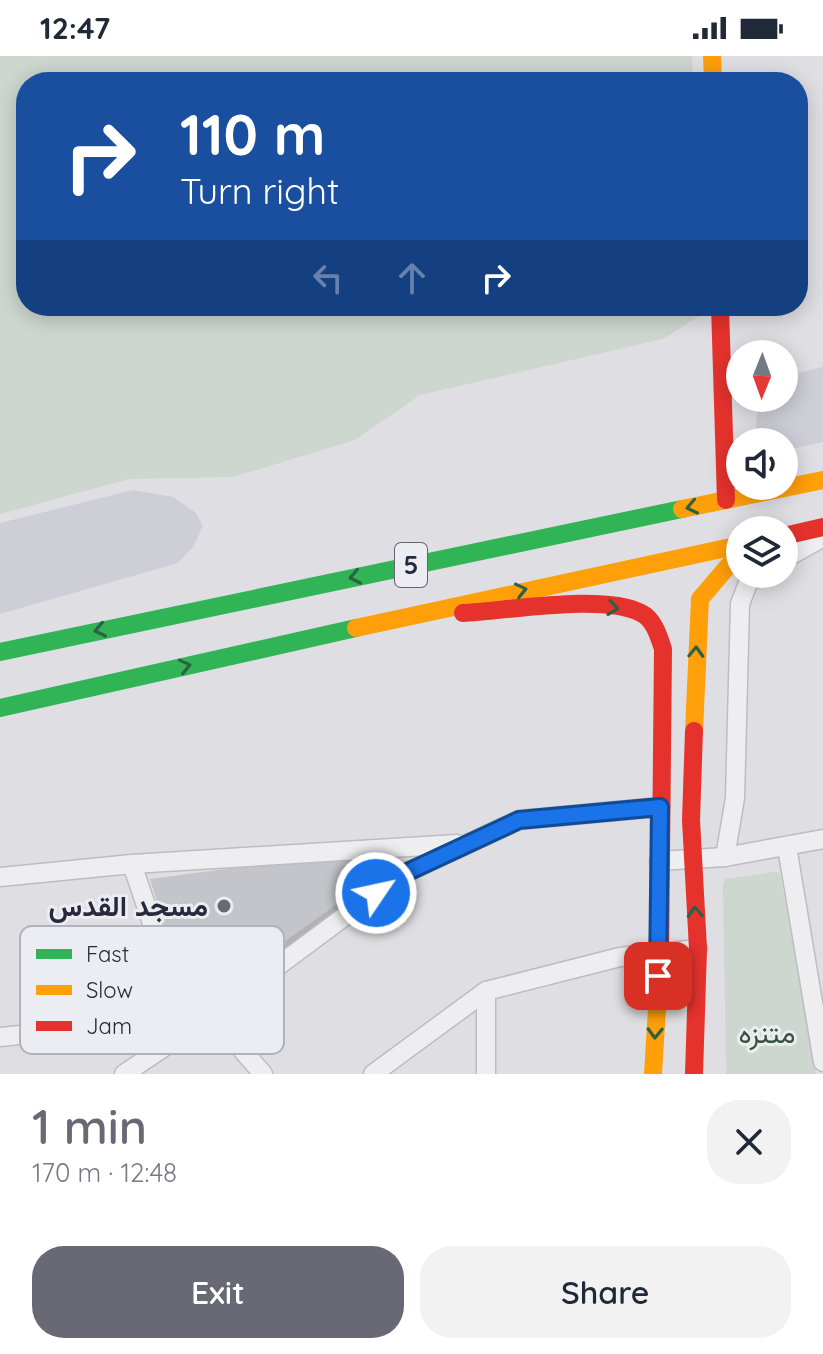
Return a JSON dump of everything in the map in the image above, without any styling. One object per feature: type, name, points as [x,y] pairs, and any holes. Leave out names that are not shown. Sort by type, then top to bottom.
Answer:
[{"type":"main road","points":[[720,316],[726,500]]},
{"type":"main road","name":"5","points":[[798,485],[823,480]]},
{"type":"main road","name":"5","points":[[0,652],[726,500]]},
{"type":"main road","points":[[798,533],[823,527]]},
{"type":"main road","name":"5","points":[[0,708],[424,612],[726,548]]},
{"type":"main road","points":[[694,1074],[698,949],[691,820],[700,599],[726,568]]},
{"type":"main road","points":[[424,612],[608,605],[642,613],[658,633],[663,649],[660,951],[653,1074]]},
{"type":"street","points":[[798,551],[823,537]]},
{"type":"street","points":[[725,857],[735,798],[740,604],[746,588]]},
{"type":"street","points":[[284,961],[399,876],[519,820],[660,807]]},
{"type":"street","points":[[659,861],[725,857],[823,839]]},
{"type":"street","points":[[0,877],[132,864],[466,844]]},
{"type":"street","points":[[787,847],[823,1062]]},
{"type":"street","points":[[132,864],[153,926]]},
{"type":"street","points":[[373,1074],[486,991],[563,970],[660,951],[698,949]]},
{"type":"street","points":[[486,991],[486,1074]]},
{"type":"street","points":[[0,1037],[20,1035]]},
{"type":"street","points":[[124,1074],[154,1054]]},
{"type":"street","points":[[246,1054],[263,1074]]},
{"type":"shaded area","points":[[823,367],[823,442],[798,448],[798,428],[756,428],[757,412],[798,412],[798,373]]},
{"type":"shaded area","points":[[133,490],[173,497],[196,513],[203,526],[193,547],[178,563],[0,614],[0,523]]},
{"type":"green space","points":[[0,56],[692,56],[693,72],[16,72],[16,316],[699,316],[663,339],[420,395],[355,440],[233,477],[129,479],[0,514]]},
{"type":"green space","name":"متنزه","points":[[780,873],[816,1074],[726,1074],[723,886],[725,879]]},
{"type":"building","points":[[355,852],[366,883],[284,942],[284,926],[164,926],[150,879]]},
{"type":"traffic: fast","points":[[0,652],[682,509]]},
{"type":"traffic: fast","points":[[0,708],[356,628]]},
{"type":"traffic: slow","points":[[712,56],[713,72]]},
{"type":"traffic: slow","points":[[682,509],[823,480]]},
{"type":"traffic: slow","points":[[356,628],[726,548]]},
{"type":"traffic: slow","points":[[694,731],[700,599],[726,568]]},
{"type":"traffic: slow","points":[[653,1074],[660,958]]},
{"type":"traffic: jam","points":[[720,316],[726,500]]},
{"type":"traffic: jam","points":[[798,533],[823,527]]},
{"type":"traffic: jam","points":[[463,613],[604,604],[641,613],[653,624],[663,649],[660,958]]},
{"type":"traffic: jam","points":[[694,731],[691,820],[698,949],[694,1074]]},
{"type":"place","name":"مسجد القدس","points":[[224,906]]},
{"type":"route","points":[[376,893],[399,876],[519,820],[660,807],[658,976]]}]
